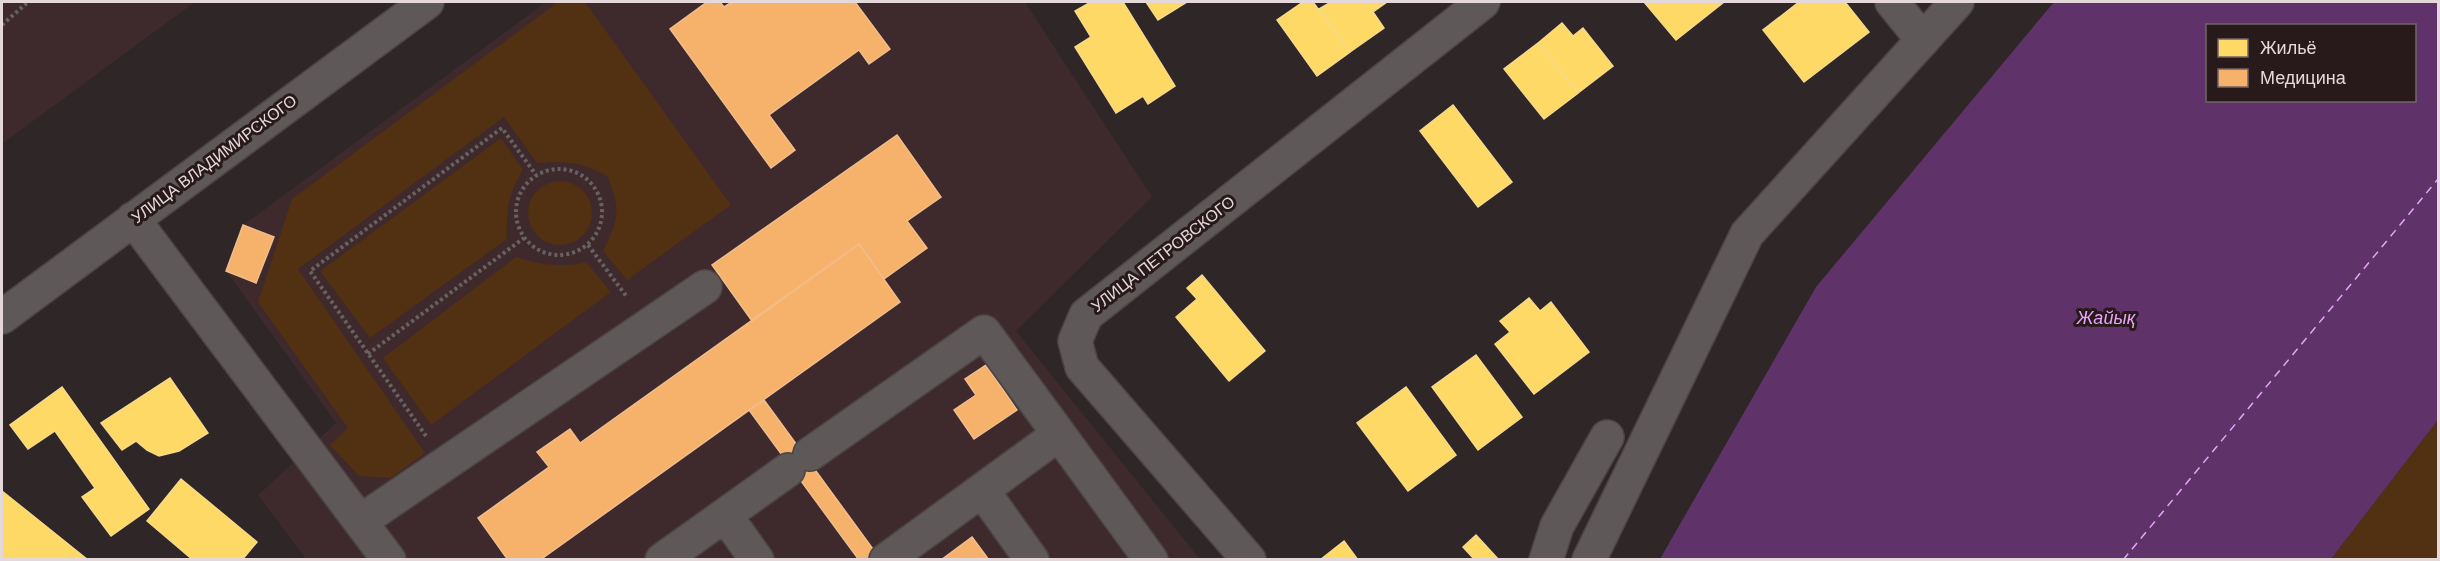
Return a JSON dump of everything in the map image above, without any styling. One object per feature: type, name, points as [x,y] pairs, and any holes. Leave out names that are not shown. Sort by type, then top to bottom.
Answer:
[{"type":"street","name":"УЛИЦА ВЛАДИМИРСКОГО","points":[[2,317],[427,2]]},
{"type":"street","name":"УЛИЦА ПЕТРОВСКОГО","points":[[1249,560],[1082,367],[1075,341],[1086,315],[1483,2]]},
{"type":"street","points":[[1892,2],[1923,39]]},
{"type":"street","points":[[1589,560],[1747,234],[1957,2]]},
{"type":"street","points":[[133,219],[389,560]]},
{"type":"street","points":[[361,521],[705,287]]},
{"type":"street","points":[[662,560],[984,332],[1151,560]]},
{"type":"street","points":[[886,560],[1059,434]]},
{"type":"street","points":[[1546,560],[1557,526],[1607,437]]},
{"type":"street","points":[[982,490],[1032,560]]},
{"type":"street","points":[[725,515],[757,560]]},
{"type":"path","points":[[2,25],[28,2]]},
{"type":"path","points":[[445,464],[310,271],[502,128],[536,175]]},
{"type":"path","points":[[564,169],[578,173],[590,181],[598,192],[603,213],[597,234],[588,245],[562,256],[548,255],[534,249],[524,238],[517,225],[515,211],[518,197],[525,185],[536,175],[550,170],[564,169]]},
{"type":"path","points":[[368,354],[524,238]]},
{"type":"path","points":[[588,245],[648,324]]},
{"type":"shaded area","points":[[2,2],[195,2],[2,144]]},
{"type":"shaded area","points":[[546,2],[1025,2],[1152,197],[1016,331],[1200,559],[306,559],[258,495],[336,423],[226,271],[256,282],[274,237],[243,225]]},
{"type":"shaded area","points":[[558,2],[585,2],[731,205],[627,280],[603,251],[616,214],[615,197],[607,176],[574,163],[537,163],[504,117],[298,269],[425,453],[391,478],[359,476],[330,445],[348,428],[258,302],[292,199]]},
{"type":"shaded area","points":[[501,138],[523,170],[509,203],[507,239],[370,338],[320,271]]},
{"type":"shaded area","points":[[560,181],[572,183],[583,190],[590,201],[592,213],[590,225],[583,236],[572,243],[560,245],[548,243],[537,236],[530,225],[528,213],[530,201],[537,190],[548,183]]},
{"type":"shaded area","points":[[516,257],[551,265],[586,262],[611,292],[431,425],[383,358]]},
{"type":"shaded area","points":[[2438,420],[2438,559],[2331,559]]},
{"type":"water","name":"Жайық","points":[[2054,2],[2438,2],[2438,420],[2331,559],[1660,559],[1816,287]]},
{"type":"building: Жильё","points":[[1091,2],[1123,2],[1175,86],[1148,104],[1143,96],[1116,113],[1075,47],[1091,37],[1075,11]]},
{"type":"building: Жильё","points":[[1146,2],[1187,2],[1158,20]]},
{"type":"building: Жильё","points":[[1303,2],[1313,2],[1350,52],[1317,76],[1277,20]]},
{"type":"building: Жильё","points":[[1331,2],[1387,2],[1373,12],[1384,28],[1350,52],[1319,9]]},
{"type":"building: Жильё","points":[[1644,2],[1724,2],[1676,40]]},
{"type":"building: Жильё","points":[[1799,2],[1845,2],[1869,32],[1804,82],[1763,30]]},
{"type":"building: Жильё","points":[[1562,23],[1573,36],[1583,28],[1613,66],[1578,93],[1538,43]]},
{"type":"building: Жильё","points":[[1538,43],[1578,93],[1544,119],[1504,69]]},
{"type":"building: Жильё","points":[[1453,105],[1512,182],[1478,207],[1420,131]]},
{"type":"building: Жильё","points":[[1202,275],[1265,351],[1229,381],[1176,317],[1197,299],[1187,288]]},
{"type":"building: Жильё","points":[[1529,298],[1540,311],[1551,302],[1589,352],[1534,394],[1495,344],[1510,332],[1500,321]]},
{"type":"building: Жильё","points":[[1476,355],[1522,417],[1478,450],[1432,387]]},
{"type":"building: Жильё","points":[[170,378],[208,433],[179,451],[159,456],[136,441],[122,450],[101,423]]},
{"type":"building: Жильё","points":[[62,387],[149,509],[111,536],[82,497],[95,488],[55,431],[28,449],[10,425]]},
{"type":"building: Жильё","points":[[1406,387],[1456,455],[1408,491],[1357,423]]},
{"type":"building: Жильё","points":[[181,479],[257,542],[242,560],[193,560],[147,521]]},
{"type":"building: Жильё","points":[[2,491],[88,560],[2,560]]},
{"type":"building: Жильё","points":[[1476,535],[1499,560],[1475,560],[1463,547]]},
{"type":"building: Жильё","points":[[1344,541],[1358,560],[1320,560]]},
{"type":"building: Медицина","points":[[707,2],[720,2],[724,7],[732,2],[855,2],[890,49],[869,64],[859,50],[769,115],[795,150],[771,168],[670,29]]},
{"type":"building: Медицина","points":[[897,135],[941,197],[907,221],[927,248],[884,279],[859,244],[752,321],[712,265]]},
{"type":"building: Медицина","points":[[243,225],[274,237],[256,283],[226,271]]},
{"type":"building: Медицина","points":[[859,244],[900,302],[540,560],[508,560],[478,518],[549,467],[537,452],[570,429],[580,443]]},
{"type":"building: Медицина","points":[[986,365],[1017,410],[974,439],[954,410],[976,395],[965,379]]},
{"type":"building: Медицина","points":[[764,400],[881,560],[859,560],[749,410]]},
{"type":"building: Медицина","points":[[972,537],[989,560],[941,560]]},
{"type":"ferry route","points":[[2123,560],[2438,179]]}]
